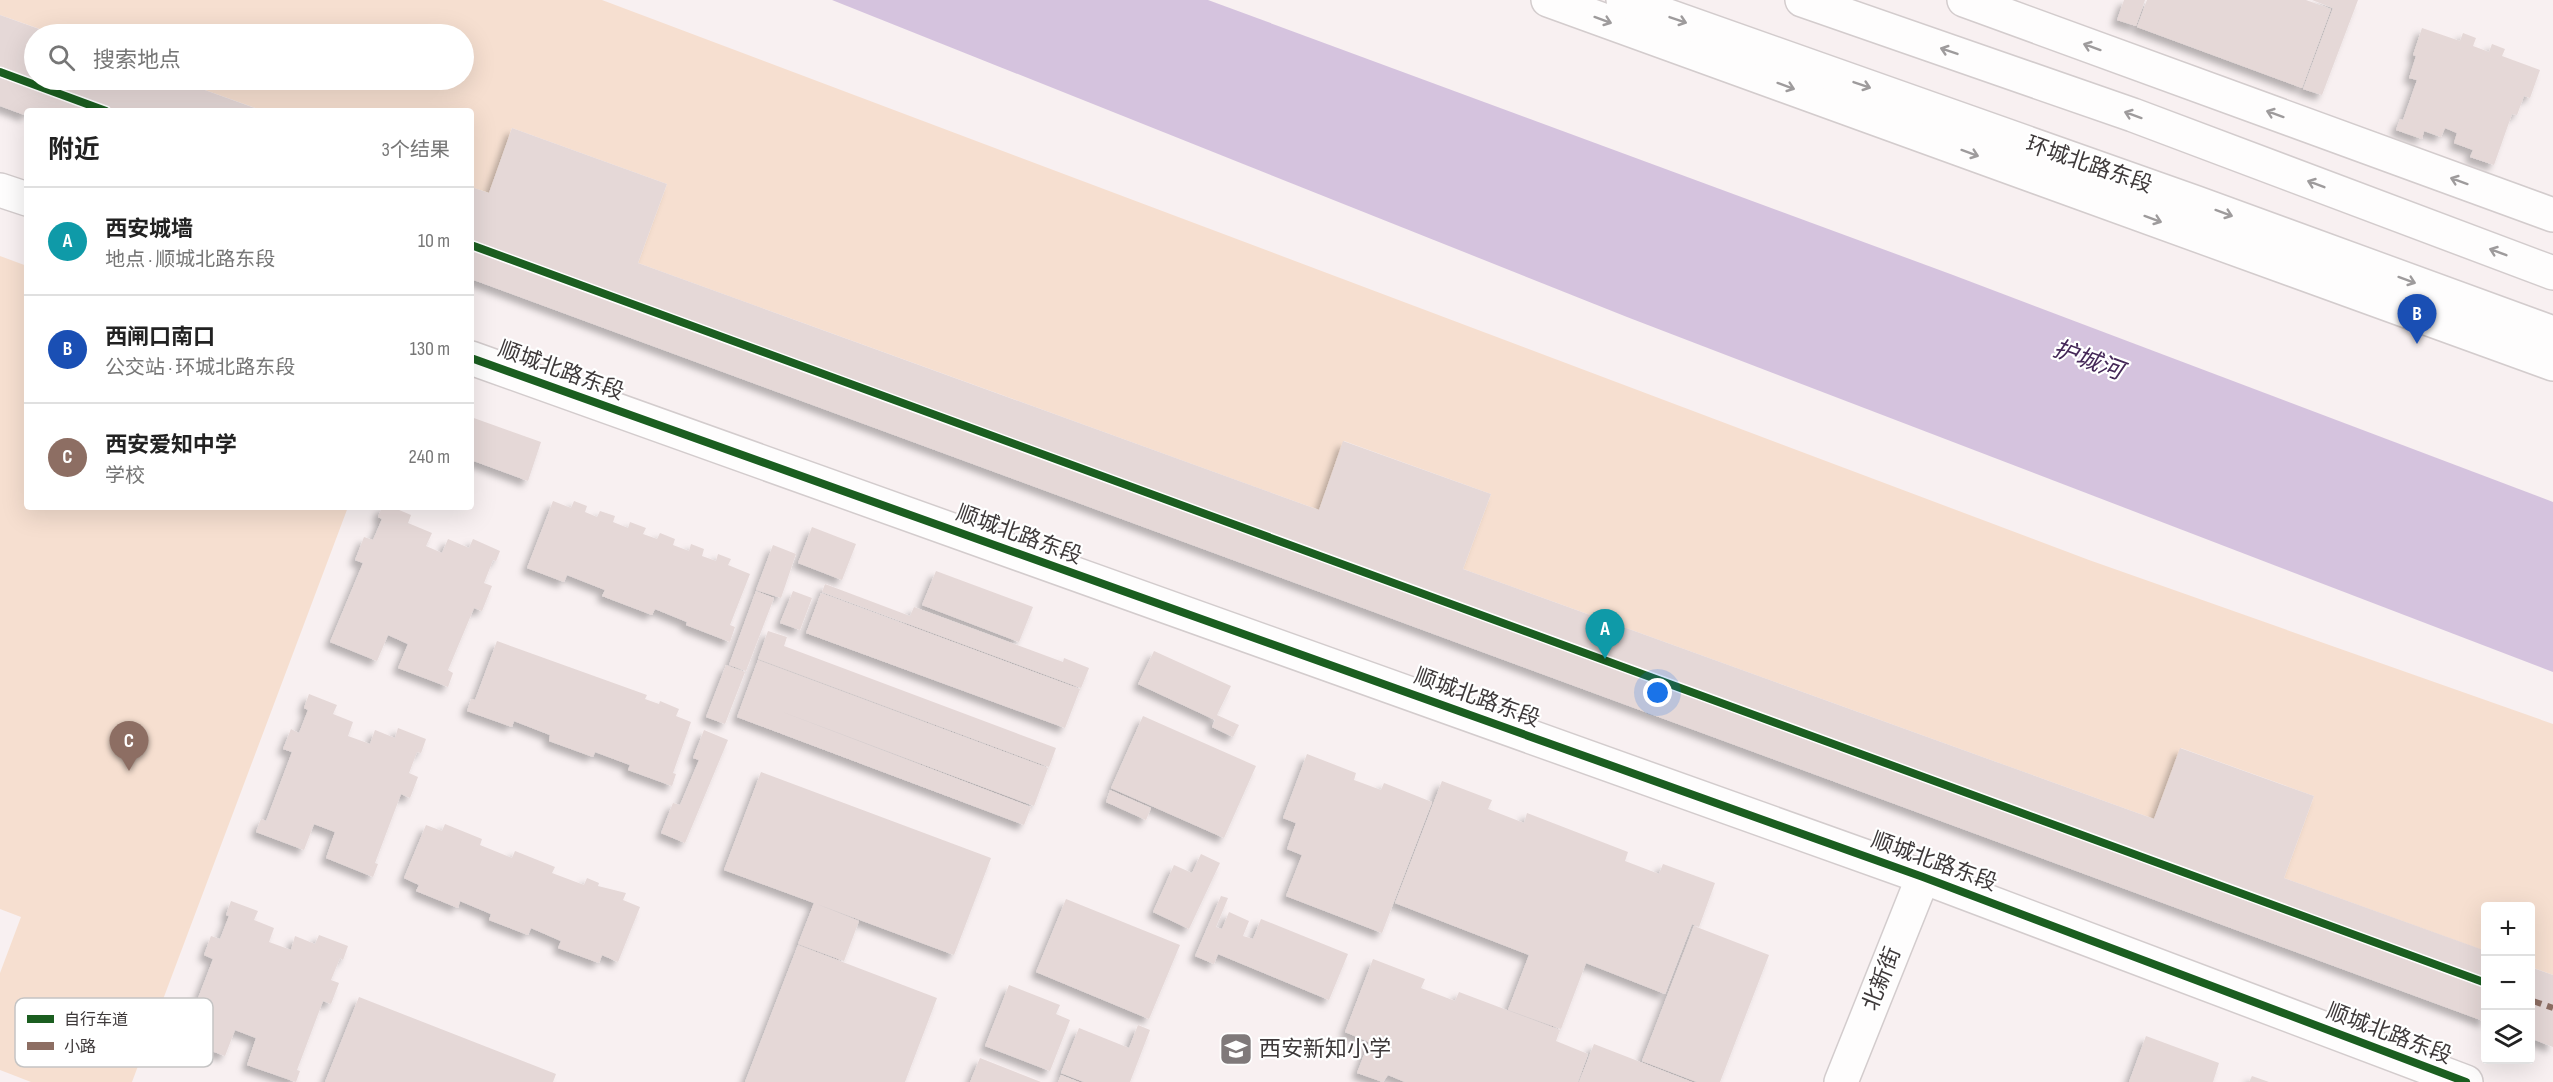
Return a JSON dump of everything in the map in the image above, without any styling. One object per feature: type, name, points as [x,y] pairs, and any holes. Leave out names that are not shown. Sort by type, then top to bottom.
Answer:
[{"type":"street","points":[[1548,0],[2553,364]]},
{"type":"street","name":"环城北路东段","points":[[1623,0],[2186,199],[2553,333]]},
{"type":"street","points":[[1802,0],[2133,115],[2553,273]]},
{"type":"street","points":[[1964,0],[2553,215]]},
{"type":"street","points":[[0,190],[24,199]]},
{"type":"street","name":"顺城北路东段","points":[[474,359],[1923,877],[2466,1082]]},
{"type":"street","name":"北新街","points":[[1841,1082],[1923,877]]},
{"type":"shaded area","points":[[0,0],[602,0],[2089,560],[2553,724],[2553,975],[2535,968],[2535,902],[2481,902],[2481,950],[2284,878],[2314,796],[2181,748],[2154,819],[1463,569],[1491,494],[1344,441],[1319,510],[638,263],[667,184],[512,128],[489,193],[474,188],[474,108],[256,108],[205,90],[474,90],[474,24],[26,24],[0,15]]},
{"type":"shaded area","points":[[0,256],[24,265],[24,510],[347,510],[164,998],[15,998],[15,1067],[138,1067],[132,1082],[31,1082],[0,1070],[0,973],[21,917],[0,909]]},
{"type":"water","name":"护城河","points":[[832,0],[1208,0],[1953,275],[2553,502],[2553,672],[1627,317]]},
{"type":"building","points":[[2124,0],[2145,0],[2136,26],[2117,20]]},
{"type":"building","points":[[2147,0],[2306,0],[2331,9],[2302,88],[2137,27]]},
{"type":"building","points":[[2312,0],[2358,0],[2322,95],[2303,89],[2333,8]]},
{"type":"building","points":[[0,15],[25,24],[24,90],[205,90],[255,108],[24,108],[24,115],[0,106]]},
{"type":"building","points":[[2422,28],[2460,41],[2463,33],[2476,38],[2473,46],[2489,52],[2492,44],[2505,49],[2502,56],[2540,70],[2530,98],[2524,96],[2517,115],[2512,114],[2494,165],[2470,157],[2473,150],[2454,143],[2457,133],[2445,128],[2441,137],[2424,131],[2422,139],[2396,130],[2400,119],[2403,120],[2417,80],[2409,78],[2416,56],[2413,55]]},
{"type":"building","points":[[512,128],[667,184],[638,263],[1319,510],[1343,441],[1491,494],[1463,569],[2154,819],[2180,748],[2314,796],[2284,878],[2481,949],[2481,1020],[474,280],[474,188],[489,193]]},
{"type":"building","points":[[474,418],[541,442],[528,481],[474,461]]},
{"type":"building","points":[[553,501],[571,508],[574,501],[587,506],[585,512],[597,517],[600,511],[615,516],[613,522],[628,528],[630,522],[646,528],[643,534],[657,539],[660,533],[675,539],[673,545],[689,551],[691,544],[704,549],[702,556],[716,561],[718,554],[731,559],[728,565],[750,574],[730,625],[735,627],[730,642],[686,625],[687,622],[655,609],[652,615],[602,596],[605,590],[567,575],[564,582],[527,568]]},
{"type":"building","points":[[381,510],[399,510],[411,515],[408,523],[432,533],[426,546],[442,553],[448,539],[469,548],[473,539],[500,551],[496,561],[493,560],[484,583],[492,586],[482,611],[474,608],[448,670],[453,673],[448,687],[398,668],[408,644],[388,635],[377,661],[330,642],[363,563],[355,560],[364,537],[373,540],[382,519],[378,517]]},
{"type":"building","points":[[812,527],[856,544],[842,580],[798,563]]},
{"type":"building","points":[[773,545],[796,554],[781,598],[756,590]]},
{"type":"building","points":[[936,571],[1033,607],[1019,642],[922,605]]},
{"type":"building","points":[[825,584],[910,616],[914,607],[1063,662],[1064,658],[1089,668],[1081,688],[822,592]]},
{"type":"building","points":[[756,591],[774,598],[746,671],[729,665]]},
{"type":"building","points":[[793,591],[812,598],[800,630],[780,623]]},
{"type":"building","points":[[821,593],[1080,689],[1065,728],[806,633]]},
{"type":"building","points":[[768,631],[787,637],[784,646],[1056,748],[1049,767],[758,659]]},
{"type":"building","points":[[497,641],[647,695],[645,699],[659,704],[660,701],[679,709],[676,716],[691,722],[673,773],[676,774],[672,786],[628,770],[630,765],[595,752],[593,757],[549,741],[550,735],[514,721],[512,727],[467,711],[471,699],[475,700]]},
{"type":"building","points":[[1154,651],[1231,686],[1217,715],[1239,725],[1233,737],[1212,727],[1215,720],[1138,684]]},
{"type":"building","points":[[758,660],[1048,768],[1034,806],[780,711],[1031,807],[1024,825],[737,717]]},
{"type":"building","points":[[726,665],[745,672],[725,724],[706,717]]},
{"type":"building","points":[[309,694],[337,705],[333,714],[353,722],[348,736],[370,744],[375,730],[395,738],[398,728],[426,739],[421,753],[417,752],[409,773],[418,777],[410,798],[401,794],[375,863],[378,864],[373,877],[326,858],[335,832],[314,824],[304,850],[256,832],[261,819],[266,821],[292,752],[283,749],[291,729],[299,733],[308,710],[304,708]]},
{"type":"building","points":[[1143,716],[1256,766],[1224,838],[1111,788]]},
{"type":"building","points":[[704,730],[728,740],[685,843],[661,833],[673,803],[680,805],[699,760],[693,758]]},
{"type":"building","points":[[1307,754],[1356,773],[1354,780],[1381,790],[1384,783],[1432,802],[1382,933],[1286,896],[1302,855],[1287,849],[1296,823],[1283,818]]},
{"type":"building","points":[[761,772],[991,858],[954,955],[817,904],[859,921],[844,961],[798,944],[814,903],[724,870]]},
{"type":"building","points":[[1442,781],[1492,800],[1488,809],[1524,823],[1527,813],[1628,852],[1625,861],[1659,874],[1663,864],[1715,883],[1699,927],[1692,924],[1665,994],[1586,963],[1561,1029],[1508,1010],[1529,955],[1395,903]]},
{"type":"building","points":[[1110,790],[1151,808],[1146,820],[1106,802]]},
{"type":"building","points":[[445,824],[482,839],[480,845],[512,858],[515,851],[555,867],[552,873],[584,885],[587,878],[599,883],[598,886],[626,893],[623,900],[640,907],[618,962],[602,955],[599,963],[558,948],[561,941],[531,928],[528,935],[489,920],[491,914],[460,901],[458,908],[416,891],[419,885],[404,878],[426,825],[442,831]]},
{"type":"building","points":[[1201,854],[1220,863],[1189,929],[1153,912],[1174,865],[1192,873]]},
{"type":"building","points":[[1221,896],[1228,898],[1216,927],[1222,929],[1229,912],[1249,921],[1243,936],[1253,939],[1261,919],[1348,954],[1329,1000],[1218,954],[1214,964],[1195,956]]},
{"type":"building","points":[[1066,899],[1180,945],[1149,1019],[1036,972]]},
{"type":"building","points":[[231,901],[258,911],[254,920],[274,928],[269,942],[291,950],[295,936],[315,944],[319,935],[348,946],[331,980],[339,983],[331,1004],[323,1001],[297,1070],[300,1071],[296,1082],[247,1065],[256,1038],[235,1030],[225,1056],[213,1052],[213,998],[198,998],[213,959],[204,955],[211,936],[220,939],[229,916],[226,915]]},
{"type":"building","points":[[1694,926],[1769,955],[1720,1082],[1697,1082],[1642,1061]]},
{"type":"building","points":[[798,945],[937,998],[905,1082],[745,1082]]},
{"type":"building","points":[[1373,959],[1425,979],[1421,988],[1455,1001],[1459,992],[1560,1030],[1556,1041],[1588,1054],[1578,1082],[1405,1082],[1388,1075],[1383,1082],[1357,1073],[1369,1042],[1345,1032]]},
{"type":"building","points":[[2535,969],[2553,975],[2553,1047],[2535,1040]]},
{"type":"building","points":[[1009,985],[1060,1005],[1056,1014],[1070,1020],[1050,1071],[985,1046]]},
{"type":"building","points":[[359,997],[556,1074],[553,1082],[325,1082]]},
{"type":"building","points":[[1138,1025],[1150,1030],[1130,1082],[1084,1082],[1061,1073],[1079,1028],[1129,1048]]},
{"type":"building","points":[[2146,1036],[2219,1063],[2213,1082],[2129,1082]]},
{"type":"building","points":[[1594,1044],[1692,1082],[1579,1082]]},
{"type":"building","points":[[980,1058],[1041,1082],[970,1082]]},
{"type":"building","points":[[1061,1075],[1079,1082],[1058,1082]]},
{"type":"building","points":[[2252,1076],[2269,1082],[2249,1082]]},
{"type":"marked path","points":[[2535,1002],[2553,1008]]},
{"type":"cycle path","points":[[0,72],[24,81]]},
{"type":"cycle path","points":[[49,90],[98,108]]},
{"type":"cycle path","points":[[474,246],[2481,981]]},
{"type":"cycle path","points":[[474,359],[1923,877],[2466,1082]]},
{"type":"place","name":"西闸口南口","points":[[2417,344]]},
{"type":"place","name":"西安城墙","points":[[1605,659]]},
{"type":"place","name":"西安爱知中学","points":[[129,771]]},
{"type":"place","name":"西安新知小学","points":[[1236,1049]]}]
